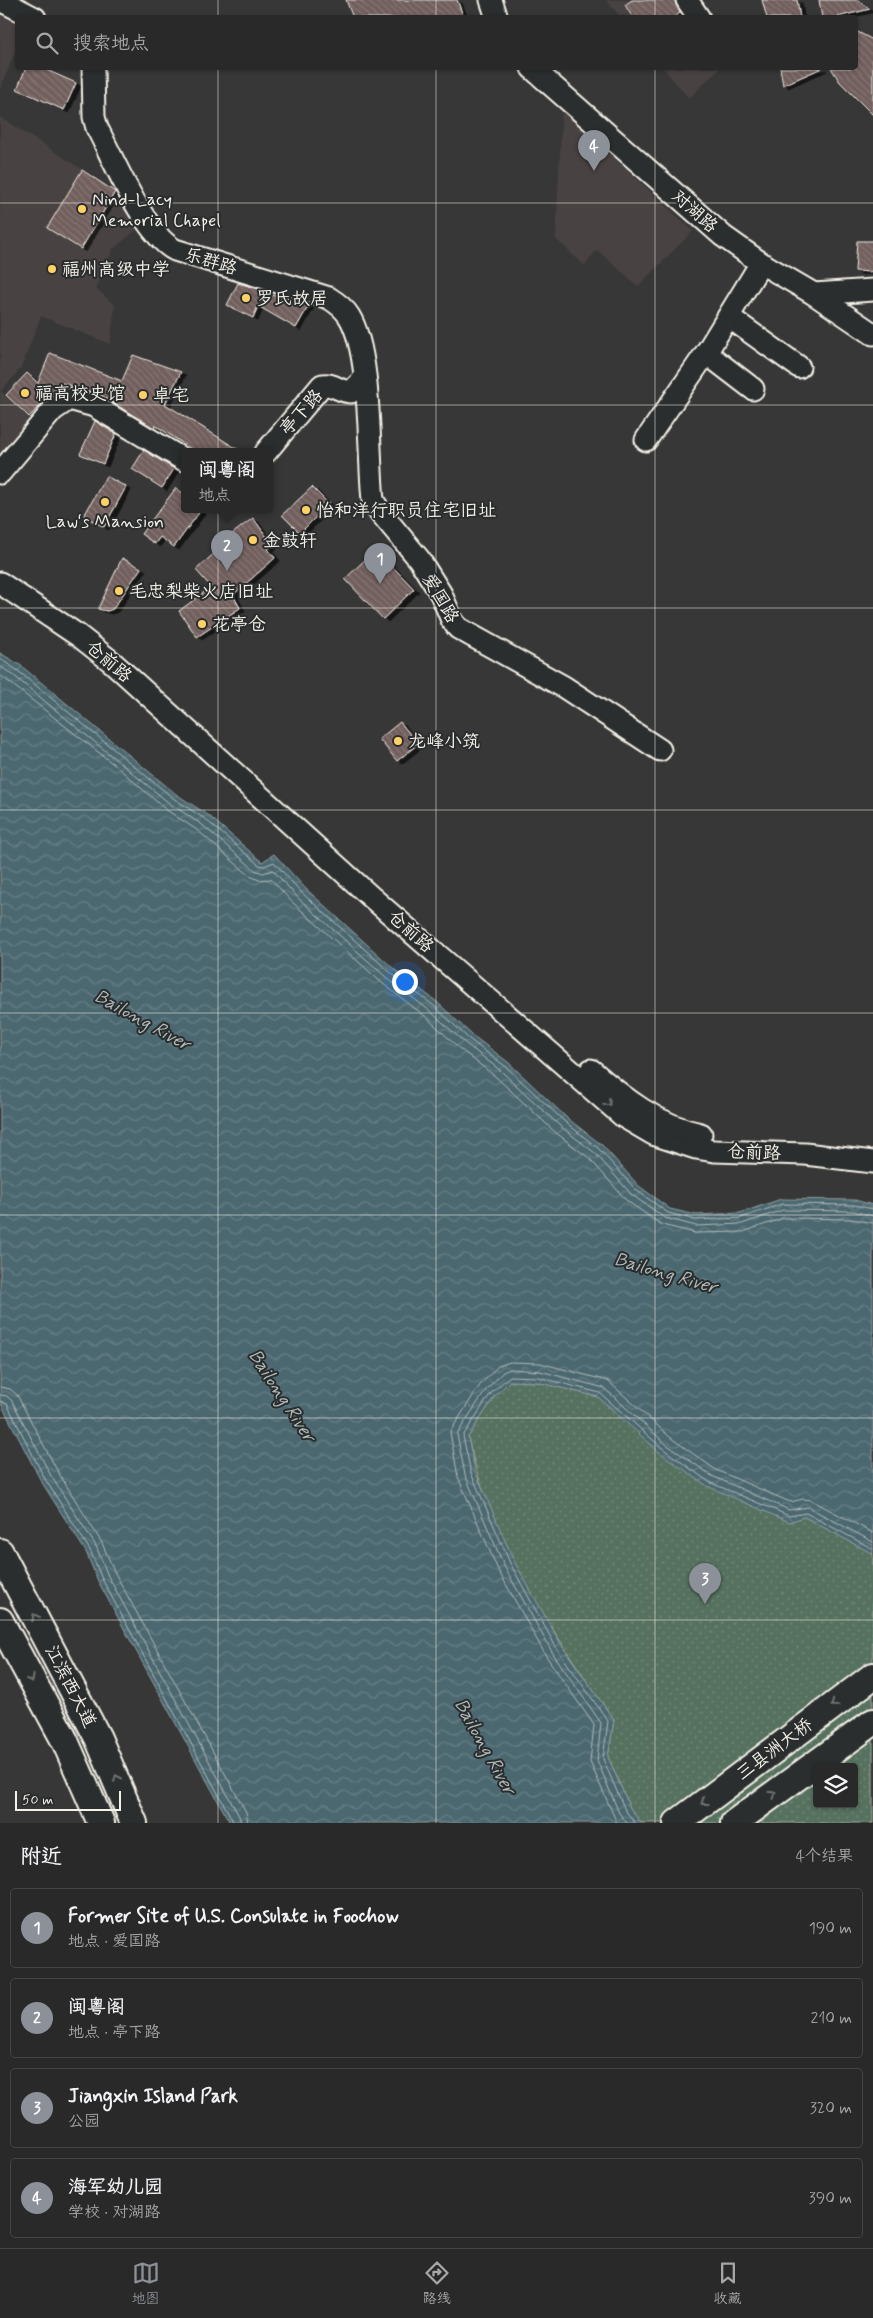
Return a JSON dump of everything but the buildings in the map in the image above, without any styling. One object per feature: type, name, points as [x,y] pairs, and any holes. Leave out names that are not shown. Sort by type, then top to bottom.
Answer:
[{"type":"main road","name":"江滨西大道","points":[[0,1552],[102,1746],[134,1823]]},
{"type":"main road","name":"江滨西大道","points":[[0,1620],[65,1741],[101,1823]]},
{"type":"main road","name":"三县洲大桥","points":[[677,1823],[873,1676]]},
{"type":"main road","name":"三县洲大桥","points":[[734,1823],[873,1722]]},
{"type":"street","points":[[0,0],[29,15]]},
{"type":"street","points":[[491,0],[496,15]]},
{"type":"street","points":[[686,0],[697,15]]},
{"type":"street","name":"乐群路","points":[[93,70],[94,117],[97,128],[156,235],[175,250],[315,293],[340,305],[348,315],[356,332],[364,379]]},
{"type":"street","name":"对湖路","points":[[534,70],[723,236],[873,334]]},
{"type":"street","points":[[646,440],[706,353],[762,263]]},
{"type":"street","points":[[814,294],[873,290]]},
{"type":"street","points":[[729,317],[799,367]]},
{"type":"street","points":[[706,353],[753,389]]},
{"type":"street","name":"亭下路","points":[[269,448],[322,385],[329,384],[346,392],[351,392],[364,379]]},
{"type":"street","name":"爱国路","points":[[364,379],[373,500],[380,512],[419,559],[441,594],[452,620],[458,628],[564,687],[660,750]]},
{"type":"street","points":[[0,473],[53,410],[69,398],[79,400],[107,413],[181,458]]},
{"type":"street","name":"仓前路","points":[[0,569],[68,616],[125,661],[376,887],[605,1082],[634,1104],[681,1131],[715,1137],[837,1143],[873,1148]]},
{"type":"street","name":"仓前路","points":[[0,583],[79,636],[112,662],[370,896],[624,1116],[653,1134],[696,1148],[714,1151],[805,1154],[873,1162]]},
{"type":"shaded area","points":[[606,0],[701,0],[709,15],[619,15]]},
{"type":"shaded area","points":[[0,9],[15,16],[15,51],[0,90]]},
{"type":"shaded area","points":[[665,70],[718,70],[689,98]]},
{"type":"shaded area","points":[[562,110],[693,231],[638,286],[597,250],[584,265],[556,239]]},
{"type":"shaded area","name":"福州高级中学","points":[[0,117],[116,191],[141,226],[113,249],[96,289],[115,305],[110,344],[41,316],[21,368],[1,391],[29,419],[0,458]]},
{"type":"green space","points":[[510,1381],[537,1382],[598,1397],[621,1416],[873,1554],[873,1823],[641,1823],[630,1808],[608,1757],[614,1720],[547,1620],[508,1549],[478,1475],[468,1437],[495,1396]]},
{"type":"water","name":"Bailong River","points":[[0,653],[20,665],[176,794],[208,815],[262,862],[274,854],[305,888],[394,969],[437,1002],[472,1035],[508,1062],[567,1118],[602,1145],[639,1186],[670,1209],[696,1215],[740,1213],[781,1199],[855,1200],[873,1205],[873,1554],[804,1517],[789,1522],[707,1486],[659,1452],[598,1397],[537,1382],[510,1381],[495,1396],[468,1437],[475,1471],[514,1561],[562,1646],[614,1720],[608,1757],[630,1808],[641,1823],[230,1823],[98,1581],[86,1552],[41,1481],[0,1402]]},
{"type":"place","name":"海军幼儿园","points":[[594,171]]},
{"type":"place","name":"Nind-Lacy Memorial Chapel","points":[[82,209]]},
{"type":"place","name":"福州高级中学","points":[[52,269]]},
{"type":"place","name":"罗氏故居","points":[[246,298]]},
{"type":"place","name":"福高校史馆","points":[[25,393]]},
{"type":"place","name":"卓宅","points":[[143,395]]},
{"type":"place","name":"Law‘s Mansion","points":[[105,502]]},
{"type":"place","name":"怡和洋行职员住宅旧址","points":[[306,510]]},
{"type":"place","name":"金鼓轩","points":[[253,540]]},
{"type":"place","name":"闽粤阁","points":[[227,571]]},
{"type":"place","name":"Former Site of U.S. Consulate in Foochow","points":[[380,584]]},
{"type":"place","name":"毛忠梨柴火店旧址","points":[[119,591]]},
{"type":"place","name":"花亭仓","points":[[202,624]]},
{"type":"place","name":"龙峰小筑","points":[[398,741]]},
{"type":"place","name":"Jiangxin Island Park","points":[[705,1604]]}]
